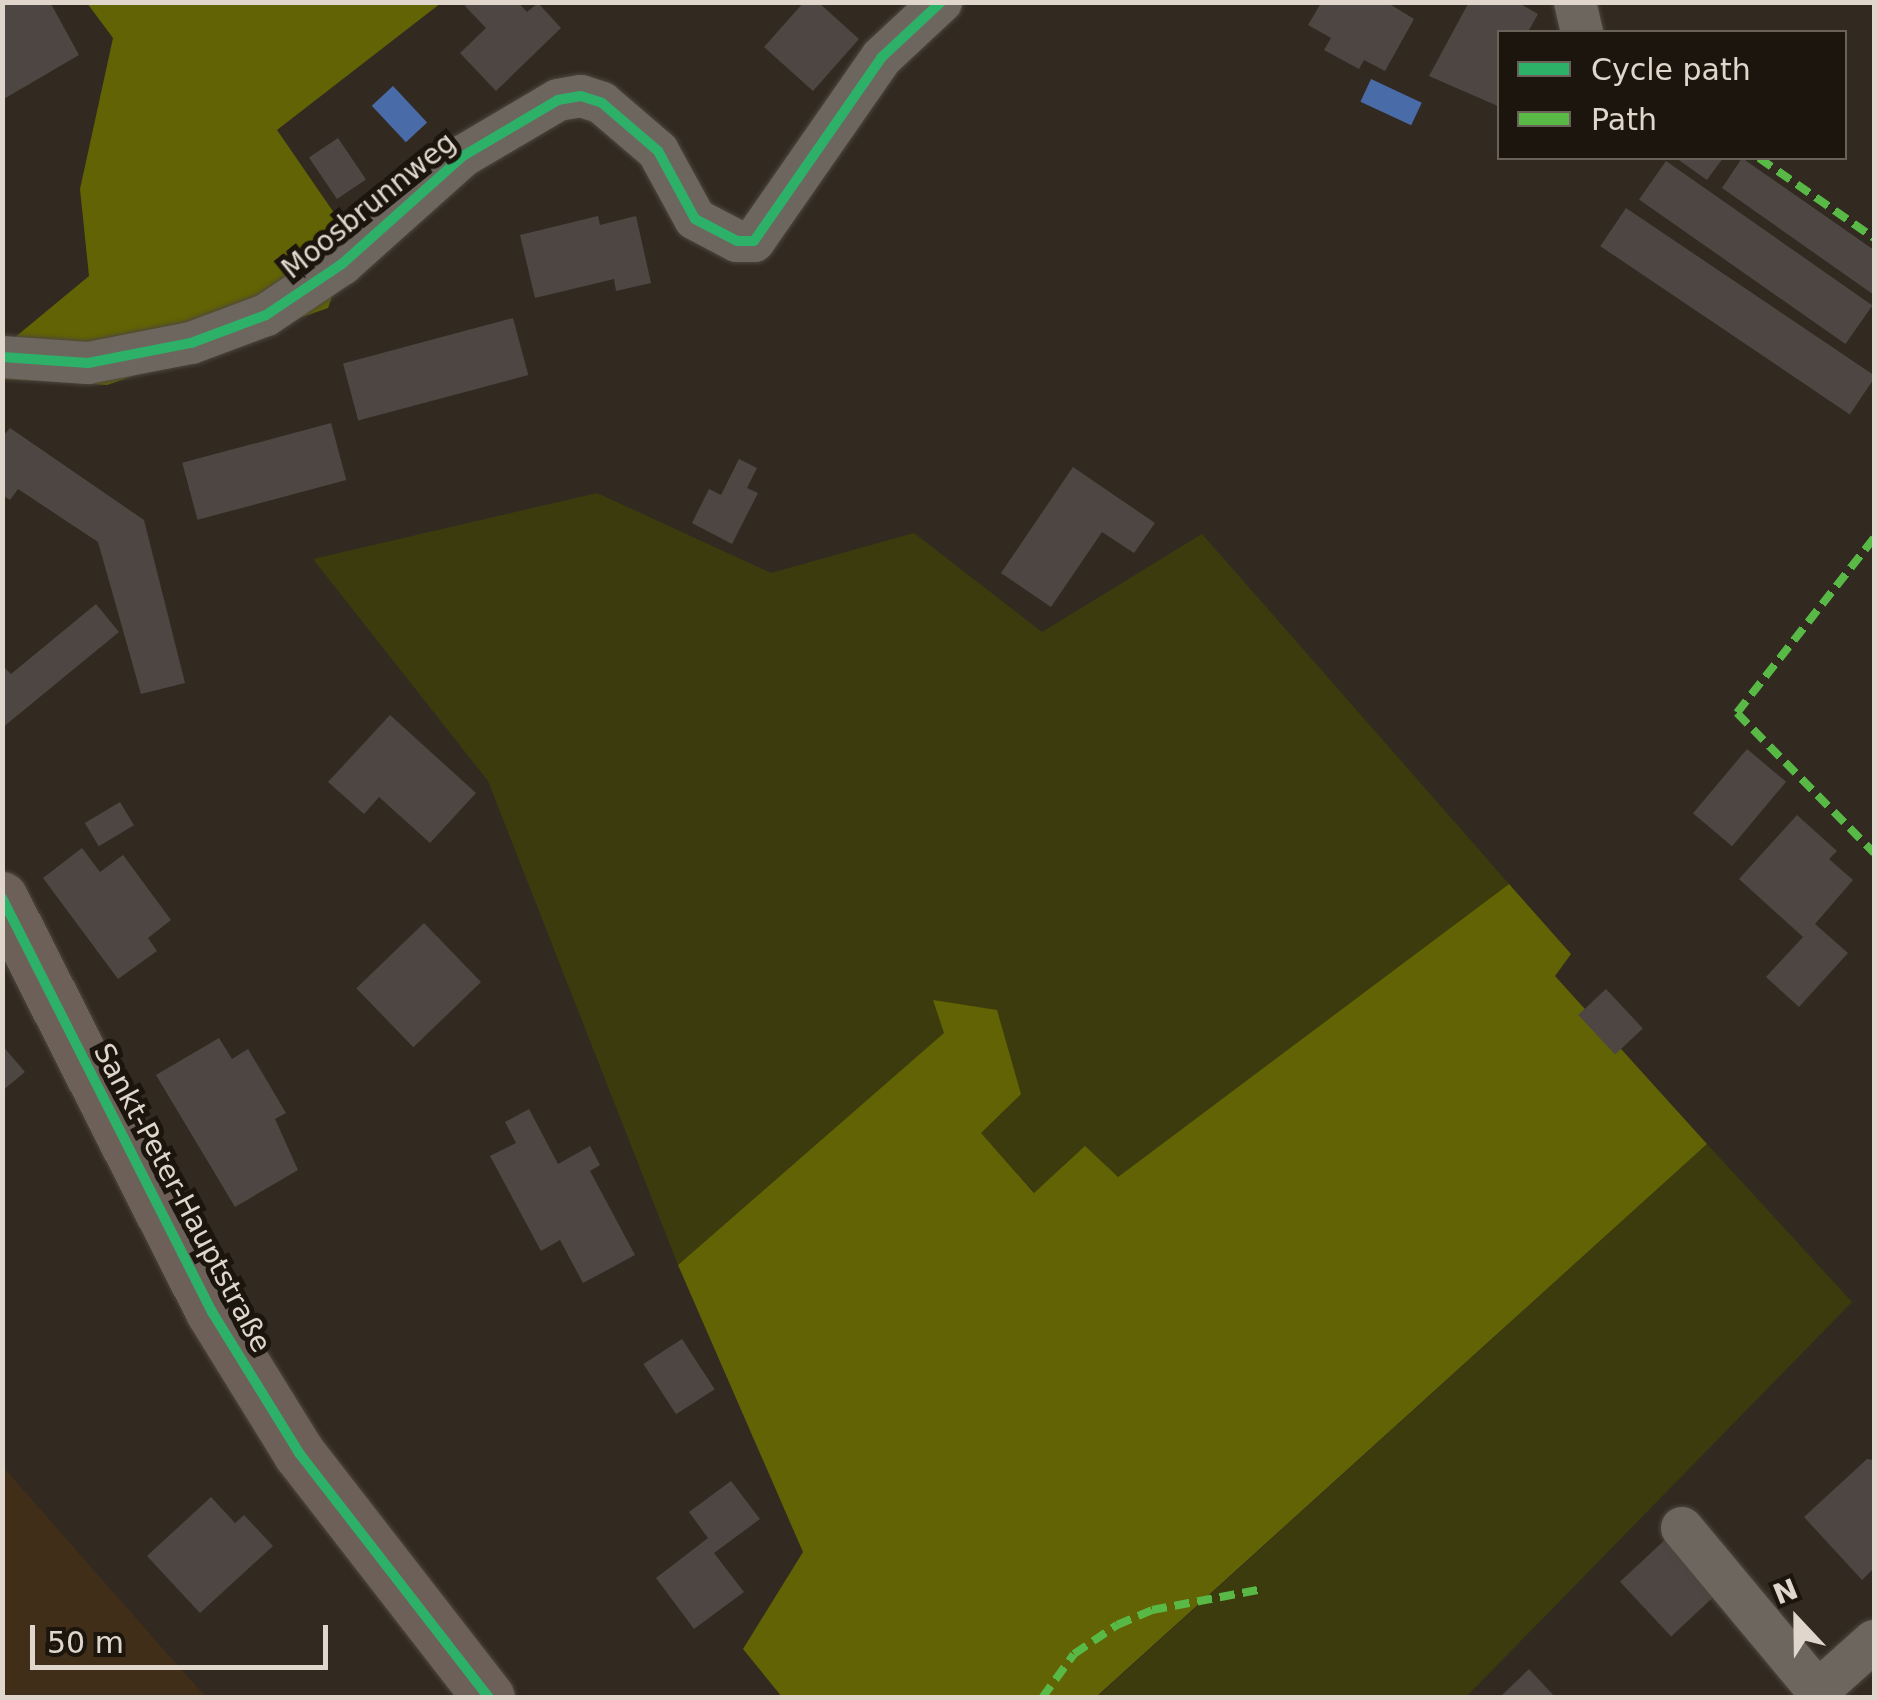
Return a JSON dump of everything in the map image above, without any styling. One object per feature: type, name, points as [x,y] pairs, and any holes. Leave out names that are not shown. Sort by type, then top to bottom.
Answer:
[{"type":"main road","name":"Sankt-Peter-Hauptstraße","points":[[2,898],[212,1312],[299,1453],[488,1698]]},
{"type":"street","name":"Moosbrunnweg","points":[[2,357],[88,363],[191,343],[266,315],[342,264],[463,156],[558,100],[580,96],[602,103],[658,150],[695,220],[738,242],[754,240],[882,57],[941,2]]},
{"type":"street","points":[[1575,2],[1582,30]]},
{"type":"street","points":[[1682,1528],[1818,1691],[1874,1641]]},
{"type":"shaded area","points":[[87,3],[441,3],[277,130],[352,239],[328,308],[107,385],[3,379],[2,348],[89,276],[80,189],[113,38]]},
{"type":"shaded area","points":[[597,493],[771,573],[914,533],[1042,632],[1202,534],[1509,884],[1118,1177],[1035,1193],[980,1133],[934,1000],[945,1033],[678,1265],[488,781],[313,559]]},
{"type":"shaded area","points":[[1509,884],[1571,954],[1555,976],[1707,1144],[1096,1697],[782,1697],[743,1649],[803,1552],[678,1265],[944,1033],[933,1000],[997,1010],[1021,1094],[981,1133],[1034,1193],[1085,1146],[1118,1177]]},
{"type":"shaded area","points":[[1707,1144],[1852,1302],[1466,1697],[1096,1698]]},
{"type":"shaded area","points":[[3,1467],[171,1658],[206,1697],[3,1697]]},
{"type":"water","points":[[1371,79],[1422,103],[1411,125],[1360,102]]},
{"type":"water","points":[[393,86],[427,123],[406,142],[372,106]]},
{"type":"building","points":[[2,2],[50,2],[79,55],[2,100]]},
{"type":"building","points":[[469,2],[518,2],[527,12],[538,3],[561,28],[496,91],[460,53],[486,28],[465,6]]},
{"type":"building","points":[[804,2],[818,2],[859,39],[813,91],[764,47]]},
{"type":"building","points":[[1469,2],[1517,2],[1538,14],[1529,30],[1497,30],[1497,106],[1429,76]]},
{"type":"building","points":[[1321,3],[1388,3],[1414,19],[1385,71],[1364,60],[1359,69],[1324,50],[1331,38],[1308,25]]},
{"type":"building","points":[[338,138],[366,179],[337,199],[309,158]]},
{"type":"building","points":[[1679,160],[1722,160],[1707,180]]},
{"type":"building","points":[[1741,160],[1745,160],[1874,250],[1874,295],[1722,188]]},
{"type":"building","points":[[1666,161],[1872,306],[1845,344],[1639,200]]},
{"type":"building","points":[[1626,208],[1874,375],[1850,414],[1600,246]]},
{"type":"building","points":[[598,216],[600,225],[636,216],[651,283],[616,291],[614,279],[535,298],[520,235]]},
{"type":"building","points":[[513,318],[528,375],[358,421],[343,364]]},
{"type":"building","points":[[331,423],[346,480],[198,520],[182,463]]},
{"type":"building","points":[[10,428],[144,520],[185,683],[141,694],[98,542],[18,489],[10,500],[2,495],[2,437]]},
{"type":"building","points":[[739,459],[757,468],[747,488],[758,493],[732,544],[692,523],[709,489],[721,495]]},
{"type":"building","points":[[1073,467],[1155,523],[1134,553],[1102,532],[1051,607],[1001,573]]},
{"type":"building","points":[[96,604],[119,632],[2,728],[2,665],[11,674]]},
{"type":"building","points":[[390,715],[476,793],[430,843],[379,797],[364,814],[328,782]]},
{"type":"building","points":[[1747,749],[1786,782],[1732,846],[1693,813]]},
{"type":"building","points":[[120,802],[134,825],[99,846],[85,823]]},
{"type":"building","points":[[1797,815],[1837,851],[1829,859],[1853,880],[1815,924],[1848,953],[1799,1007],[1766,977],[1803,937],[1739,879]]},
{"type":"building","points":[[82,848],[100,872],[123,855],[171,920],[148,938],[157,951],[118,979],[43,878]]},
{"type":"building","points":[[424,923],[481,982],[413,1047],[356,988]]},
{"type":"building","points":[[1606,989],[1643,1028],[1615,1054],[1578,1015]]},
{"type":"building","points":[[219,1038],[232,1059],[248,1049],[286,1113],[275,1119],[298,1170],[235,1207],[156,1075]]},
{"type":"building","points":[[2,1045],[25,1072],[2,1091]]},
{"type":"building","points":[[529,1109],[558,1164],[590,1146],[600,1165],[590,1171],[635,1255],[583,1283],[560,1240],[541,1251],[490,1156],[516,1143],[505,1122]]},
{"type":"building","points":[[682,1339],[715,1389],[676,1414],[643,1364]]},
{"type":"building","points":[[1867,1459],[1874,1460],[1874,1568],[1862,1580],[1804,1517]]},
{"type":"building","points":[[731,1481],[760,1519],[714,1553],[744,1592],[694,1629],[656,1578],[708,1538],[689,1512]]},
{"type":"building","points":[[211,1497],[235,1523],[244,1515],[273,1546],[200,1613],[147,1556]]},
{"type":"building","points":[[1669,1536],[1720,1591],[1671,1637],[1620,1582]]},
{"type":"building","points":[[1529,1669],[1556,1698],[1499,1698]]},
{"type":"marked path","points":[[1762,160],[1874,238]]},
{"type":"marked path","points":[[1874,538],[1737,713],[1874,853]]},
{"type":"marked path","points":[[1042,1698],[1074,1654],[1117,1625],[1152,1610],[1263,1589]]},
{"type":"cycle path","points":[[2,357],[88,363],[191,343],[266,315],[342,264],[463,156],[558,100],[581,96],[602,103],[658,151],[695,219],[737,241],[754,241],[882,57],[941,2]]},
{"type":"cycle path","points":[[2,898],[212,1312],[299,1453],[489,1698]]}]
